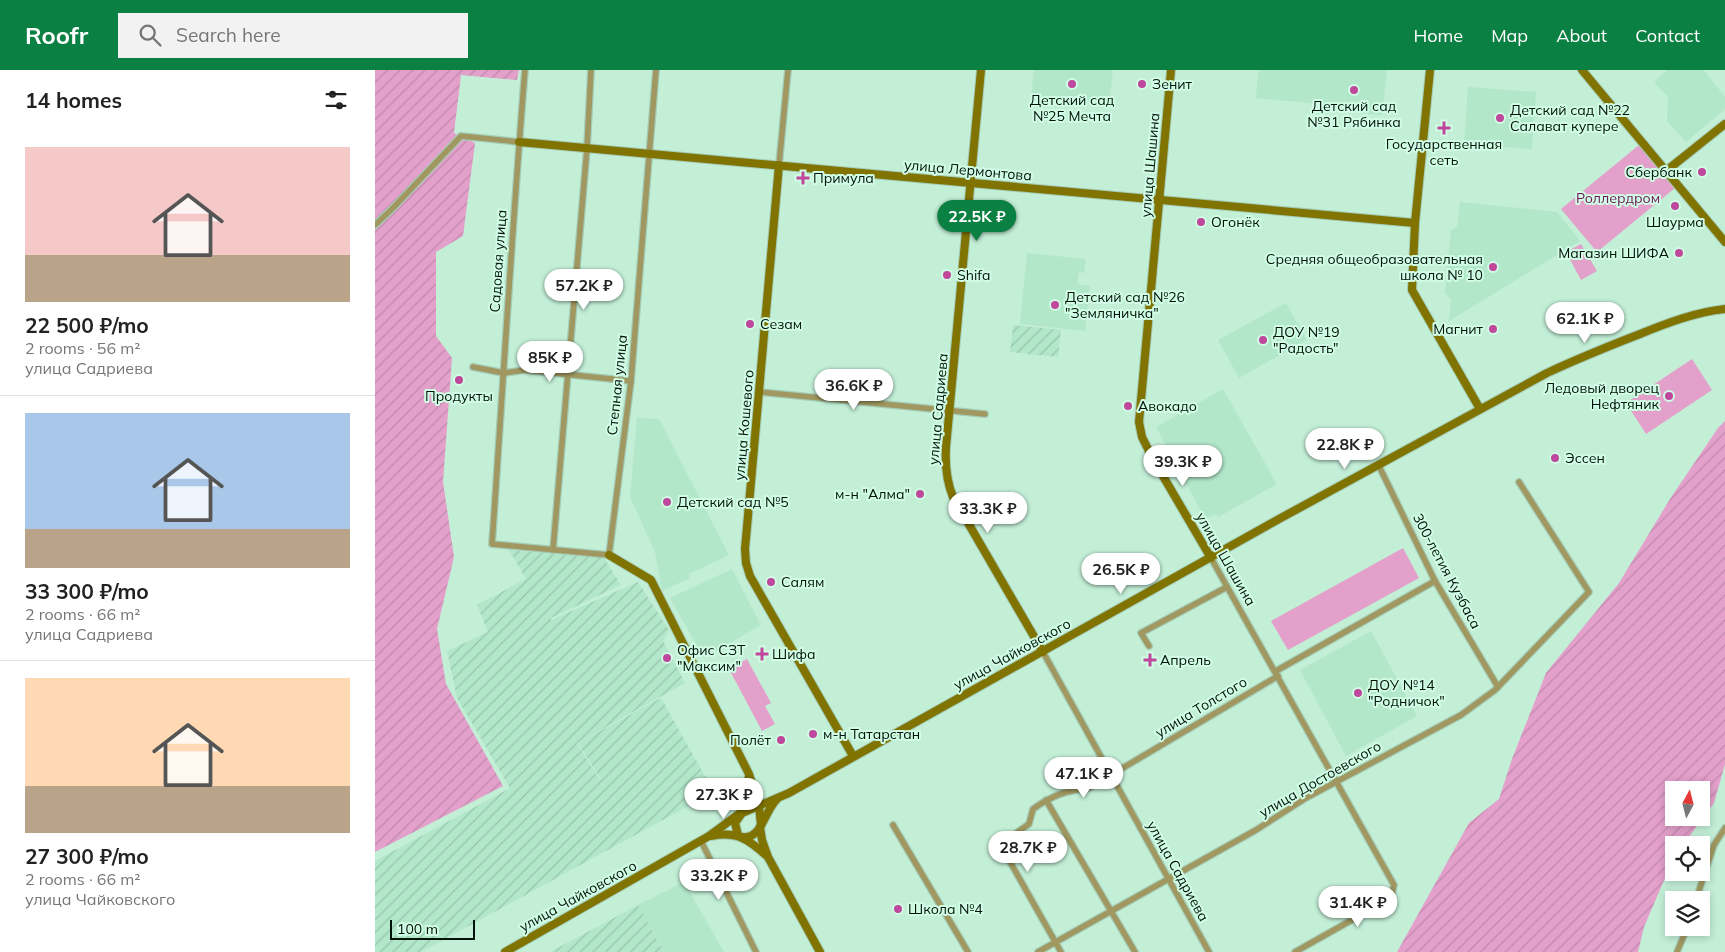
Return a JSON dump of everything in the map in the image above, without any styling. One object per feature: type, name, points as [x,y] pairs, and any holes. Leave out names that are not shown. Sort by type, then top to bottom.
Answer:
[{"type":"street","name":"Садовая улица","points":[[525,70],[509,270],[492,544],[553,550]]},
{"type":"street","points":[[591,70],[587,148],[553,550],[609,555],[651,580],[749,774],[759,806],[762,840],[768,857],[820,952]]},
{"type":"street","name":"Степная улица","points":[[609,555],[631,381],[651,154],[656,70]]},
{"type":"street","name":"улица Кошевого","points":[[788,70],[746,542],[746,563],[750,576],[853,756]]},
{"type":"street","name":"улица Садриева","points":[[981,70],[945,462],[947,484],[1043,652],[1209,952]]},
{"type":"street","name":"улица Шашина","points":[[1171,70],[1139,422],[1142,437],[1277,673],[1394,885],[1391,898],[1295,952]]},
{"type":"street","points":[[1430,70],[1415,223],[1412,290],[1480,409]]},
{"type":"street","points":[[1582,70],[1725,242]]},
{"type":"street","points":[[1666,171],[1725,124]]},
{"type":"street","points":[[375,225],[461,136],[519,142]]},
{"type":"street","name":"улица Лермонтова","points":[[519,142],[1415,223]]},
{"type":"street","points":[[1715,310],[1725,303]]},
{"type":"street","name":"улица Чайковского","points":[[505,952],[701,841],[741,813],[779,798],[1378,464],[1547,373],[1669,323],[1725,308]]},
{"type":"street","points":[[473,367],[504,373],[525,370],[631,381]]},
{"type":"street","points":[[760,392],[985,414]]},
{"type":"street","name":"300-летия Кузбаса","points":[[1378,464],[1435,581],[1498,686]]},
{"type":"street","name":"улица Достоевского","points":[[1037,952],[1256,830],[1306,798],[1461,715],[1498,686],[1589,592],[1519,482]]},
{"type":"street","name":"улица Толстого","points":[[1046,800],[1066,791],[1089,788],[1277,673],[1435,581]]},
{"type":"street","points":[[1149,646],[1141,633],[1227,587]]},
{"type":"street","points":[[749,774],[741,813],[735,823],[740,836],[768,857]]},
{"type":"street","points":[[709,836],[730,834],[754,836],[773,803],[779,798]]},
{"type":"street","points":[[1061,952],[1005,853],[1005,841],[1029,824],[1033,809],[1046,800],[1135,952]]},
{"type":"street","points":[[741,813],[755,814],[760,826]]},
{"type":"street","points":[[893,824],[968,952]]},
{"type":"street","points":[[1699,891],[1714,845],[1725,828]]},
{"type":"street","points":[[701,841],[756,952]]},
{"type":"street","points":[[1677,952],[1684,936]]},
{"type":"shaded area","name":"Детский сад №25 Мечта","points":[[1034,70],[1113,70],[1109,105],[1031,97]]},
{"type":"shaded area","points":[[1261,70],[1387,70],[1382,115],[1320,109],[1320,104],[1256,98],[1258,73]]},
{"type":"shaded area","points":[[1667,70],[1704,70],[1725,97],[1725,109],[1686,142],[1667,121],[1668,97],[1655,83]]},
{"type":"shaded area","name":"Детский сад №22 Салават купере","points":[[1468,87],[1536,92],[1532,149],[1464,144]]},
{"type":"shaded area","name":"Средняя общеобразовательная школа № 10","points":[[1460,202],[1557,212],[1580,241],[1449,321],[1451,300],[1445,293],[1451,230],[1457,227]]},
{"type":"shaded area","name":"Детский сад №26 \"Земляничка\"","points":[[1027,253],[1086,259],[1084,273],[1079,272],[1077,284],[1090,286],[1085,331],[1020,324]]},
{"type":"shaded area","name":"ДОУ №19 \"Радость\"","points":[[1286,303],[1307,340],[1239,378],[1218,340]]},
{"type":"shaded area","points":[[1013,325],[1061,330],[1058,357],[1010,352]]},
{"type":"shaded area","points":[[1223,389],[1277,484],[1218,517],[1216,514],[1205,519],[1156,427]]},
{"type":"shaded area","name":"Детский сад №5","points":[[637,418],[659,419],[729,555],[689,574],[690,578],[662,591],[655,552],[630,497]]},
{"type":"shaded area","points":[[509,550],[604,558],[621,585],[551,618],[551,620],[638,582],[669,630],[663,641],[685,683],[577,743],[599,779],[611,773],[600,778],[578,743],[661,698],[714,792],[421,952],[375,952],[375,861],[510,788],[457,698],[447,651],[488,632],[477,605],[526,579]]},
{"type":"shaded area","points":[[732,569],[761,625],[704,658],[670,598]]},
{"type":"shaded area","name":"ДОУ №14 \"Родничок\"","points":[[1371,631],[1417,716],[1346,756],[1300,670]]},
{"type":"shaded area","points":[[684,882],[724,952],[664,952],[638,905]]},
{"type":"shaded area","points":[[638,905],[664,952],[550,952]]},
{"type":"green space","points":[[375,70],[519,70],[517,80],[461,75],[454,133],[475,143],[463,236],[436,252],[436,336],[452,358],[443,482],[454,557],[437,629],[446,684],[503,786],[375,852]]},
{"type":"green space","name":"Роллердром","points":[[1639,145],[1675,188],[1597,252],[1561,209]]},
{"type":"green space","points":[[1581,244],[1597,271],[1581,280],[1566,252]]},
{"type":"green space","name":"Ледовый дворец Нефтяник","points":[[1692,359],[1712,390],[1646,434],[1626,403]]},
{"type":"green space","points":[[1725,421],[1725,764],[1714,803],[1710,808],[1710,781],[1665,781],[1665,826],[1697,826],[1690,836],[1665,836],[1665,878],[1644,927],[1638,952],[1397,952],[1469,823],[1499,799],[1512,759],[1546,673],[1619,583],[1670,499],[1718,428]]},
{"type":"green space","points":[[1403,548],[1419,578],[1288,650],[1271,621]]},
{"type":"green space","points":[[747,659],[771,703],[765,706],[775,724],[762,731],[729,669]]},
{"type":"place","name":"Детский сад №25 Мечта","points":[[1072,84]]},
{"type":"place","name":"Зенит","points":[[1142,84]]},
{"type":"place","name":"Детский сад №31 Рябинка","points":[[1354,90]]},
{"type":"place","name":"Детский сад №22 Салават купере","points":[[1500,118]]},
{"type":"place","name":"Государственная сеть","points":[[1444,128]]},
{"type":"place","name":"Сбербанк","points":[[1702,172]]},
{"type":"place","name":"Примула","points":[[803,178]]},
{"type":"place","name":"Шаурма","points":[[1675,206]]},
{"type":"place","name":"Огонёк","points":[[1201,222]]},
{"type":"place","name":"Магазин ШИФА","points":[[1679,253]]},
{"type":"place","name":"Средняя общеобразовательная школа № 10","points":[[1493,267]]},
{"type":"place","name":"Shifa","points":[[947,275]]},
{"type":"place","name":"Детский сад №26 \"Земляничка\"","points":[[1055,305]]},
{"type":"place","name":"Сезам","points":[[750,324]]},
{"type":"place","name":"Магнит","points":[[1493,329]]},
{"type":"place","name":"ДОУ №19 \"Радость\"","points":[[1263,340]]},
{"type":"place","name":"Продукты","points":[[459,380]]},
{"type":"place","name":"Ледовый дворец Нефтяник","points":[[1669,396]]},
{"type":"place","name":"Авокадо","points":[[1128,406]]},
{"type":"place","name":"Эссен","points":[[1555,458]]},
{"type":"place","name":"м-н \"Алма\"","points":[[920,494]]},
{"type":"place","name":"Детский сад №5","points":[[667,502]]},
{"type":"place","name":"Салям","points":[[771,582]]},
{"type":"place","name":"Шифа","points":[[762,654]]},
{"type":"place","name":"Офис СЗТ \"Максим\"","points":[[667,658]]},
{"type":"place","name":"Апрель","points":[[1150,660]]},
{"type":"place","name":"ДОУ №14 \"Родничок\"","points":[[1358,693]]},
{"type":"place","name":"м-н Татарстан","points":[[813,734]]},
{"type":"place","name":"Полёт","points":[[781,740]]},
{"type":"place","name":"Школа №4","points":[[898,909]]}]
